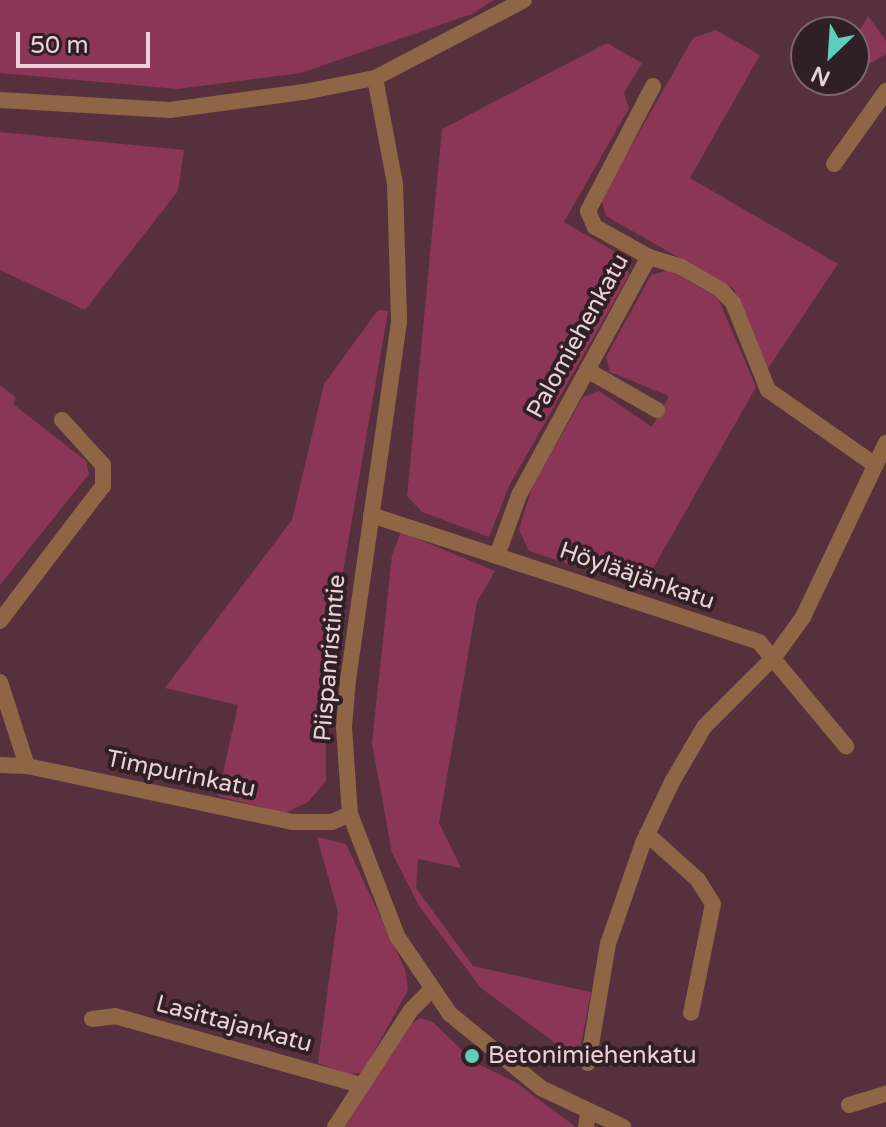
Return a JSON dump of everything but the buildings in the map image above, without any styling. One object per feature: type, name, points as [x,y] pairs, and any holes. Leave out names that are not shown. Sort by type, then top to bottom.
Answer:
[{"type":"street","points":[[0,100],[170,110],[240,104],[375,78],[524,0]]},
{"type":"street","name":"Piispanristintie","points":[[375,78],[395,184],[399,322],[345,715],[350,814],[391,924],[430,991],[501,1059],[587,1120],[623,1127]]},
{"type":"street","name":"Palomiehenkatu","points":[[498,553],[519,495],[649,257],[595,227],[588,211],[653,86]]},
{"type":"street","points":[[834,164],[886,91]]},
{"type":"street","points":[[649,257],[681,267],[721,290],[733,303],[768,390],[875,465]]},
{"type":"street","points":[[587,370],[657,410]]},
{"type":"street","points":[[0,621],[103,486],[103,465],[62,420]]},
{"type":"street","points":[[588,1063],[608,944],[647,834],[704,727],[775,656],[815,597],[886,443]]},
{"type":"street","name":"Höylääjänkatu","points":[[371,515],[498,553],[759,642],[775,656],[846,746]]},
{"type":"street","points":[[0,682],[27,766]]},
{"type":"street","name":"Timpurinkatu","points":[[0,765],[27,766],[293,822],[332,822],[350,814]]},
{"type":"street","points":[[647,834],[698,880],[713,904],[691,1013]]},
{"type":"street","points":[[335,1127],[411,1010],[430,991]]},
{"type":"street","name":"Lasittajankatu","points":[[92,1019],[115,1016],[361,1085]]},
{"type":"street","points":[[849,1105],[886,1094]]},
{"type":"shaded area","points":[[0,0],[494,0],[472,14],[301,73],[178,89],[0,73]]},
{"type":"shaded area","points":[[870,19],[886,41],[886,54],[870,63]]},
{"type":"shaded area","points":[[716,30],[760,55],[690,178],[838,264],[767,370],[734,289],[606,216],[601,199],[693,38]]},
{"type":"shaded area","points":[[607,43],[642,63],[624,93],[629,108],[564,222],[624,257],[629,275],[510,484],[489,537],[422,512],[407,496],[442,129]]},
{"type":"shaded area","points":[[0,132],[184,150],[178,191],[85,310],[0,270]]},
{"type":"shaded area","points":[[669,270],[718,298],[756,387],[642,588],[529,551],[519,530],[532,487],[583,397],[599,391],[652,427],[669,396],[610,372],[606,357],[651,275]]},
{"type":"shaded area","points":[[378,310],[388,311],[326,670],[326,781],[308,802],[285,813],[218,796],[238,705],[165,688],[292,520],[324,384]]},
{"type":"shaded area","points":[[0,385],[16,398],[13,404],[86,461],[89,474],[0,585]]},
{"type":"shaded area","points":[[401,532],[495,571],[477,602],[439,823],[461,868],[418,859],[416,888],[473,966],[591,992],[578,1060],[481,988],[419,906],[392,853],[372,743],[392,555]]},
{"type":"shaded area","points":[[317,837],[346,844],[405,969],[408,990],[362,1073],[347,1074],[318,1063],[338,912]]},
{"type":"shaded area","points":[[421,1018],[433,1022],[474,1062],[515,1082],[576,1127],[345,1127],[410,1024]]},
{"type":"place","name":"Betonimiehenkatu","points":[[472,1056]]}]
